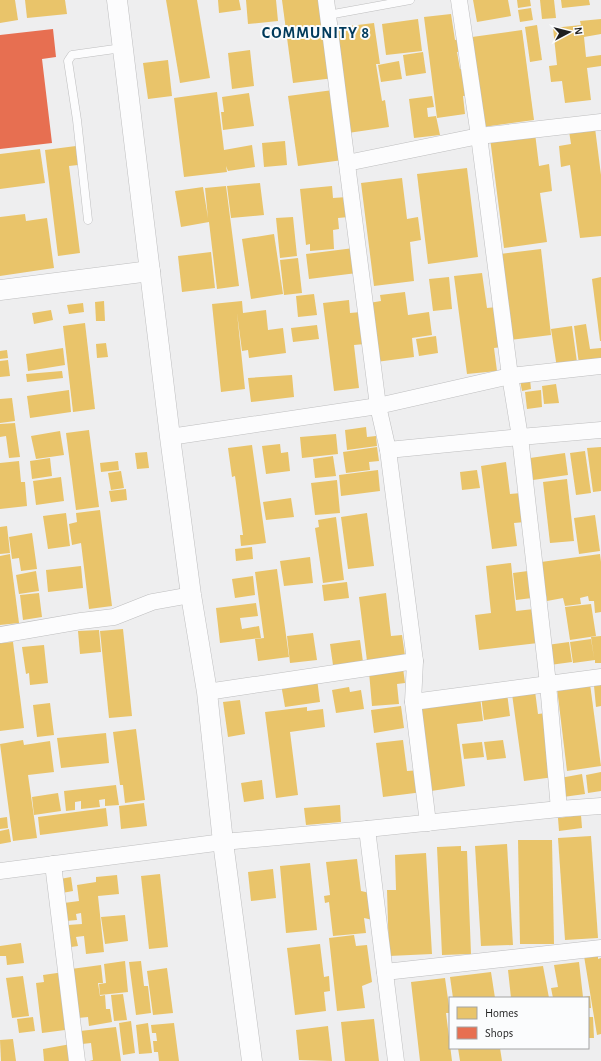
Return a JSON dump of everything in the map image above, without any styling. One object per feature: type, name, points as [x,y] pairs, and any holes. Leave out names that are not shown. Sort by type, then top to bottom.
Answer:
[{"type":"street","points":[[117,0],[170,436],[191,595],[207,692],[223,842],[252,1061]]},
{"type":"street","points":[[459,0],[479,136],[510,376],[520,437],[548,684],[559,809]]},
{"type":"street","points":[[327,8],[378,406],[388,450],[415,661],[413,702],[428,822]]},
{"type":"street","points":[[347,163],[479,136],[601,122]]},
{"type":"street","points":[[0,290],[150,271]]},
{"type":"street","points":[[170,436],[378,406],[510,376],[601,366]]},
{"type":"street","points":[[388,450],[601,430]]},
{"type":"street","points":[[0,635],[114,617],[152,602],[191,595]]},
{"type":"street","points":[[207,692],[415,661]]},
{"type":"street","points":[[413,702],[601,677]]},
{"type":"street","points":[[0,871],[223,842],[601,806]]},
{"type":"street","points":[[367,829],[396,1061]]},
{"type":"street","points":[[53,864],[78,1061]]},
{"type":"street","points":[[385,972],[601,948]]},
{"type":"lane","points":[[327,8],[410,0]]},
{"type":"lane","points":[[88,220],[77,120],[68,61],[72,55],[123,48]]},
{"type":"building: Homes","points":[[0,0],[15,0],[18,20],[0,23]]},
{"type":"building: Homes","points":[[25,0],[65,0],[67,14],[27,18]]},
{"type":"building: Homes","points":[[166,0],[197,0],[210,78],[180,83]]},
{"type":"building: Homes","points":[[218,0],[239,0],[241,10],[219,13]]},
{"type":"building: Homes","points":[[246,0],[276,0],[278,21],[248,24]]},
{"type":"building: Homes","points":[[282,0],[323,0],[334,78],[293,83]]},
{"type":"building: Homes","points":[[473,0],[508,0],[511,16],[477,22]]},
{"type":"building: Homes","points":[[517,0],[530,0],[531,6],[518,8]]},
{"type":"building: Homes","points":[[540,0],[554,0],[556,18],[542,19]]},
{"type":"building: Homes","points":[[561,0],[589,0],[590,5],[562,8]]},
{"type":"building: Homes","points":[[531,8],[533,20],[520,22],[518,10]]},
{"type":"building: Homes","points":[[451,14],[455,40],[464,39],[465,51],[457,52],[460,69],[469,68],[473,95],[463,96],[465,114],[437,118],[424,17]]},
{"type":"building: Homes","points":[[418,19],[422,51],[386,55],[382,24]]},
{"type":"building: Homes","points":[[601,19],[601,34],[584,37],[586,57],[601,55],[601,66],[587,68],[591,100],[565,103],[562,81],[551,82],[549,66],[557,65],[553,28],[581,25],[580,21]]},
{"type":"building: Homes","points":[[374,23],[380,64],[376,64],[382,101],[385,100],[389,127],[348,133],[333,28]]},
{"type":"building: Homes","points":[[537,25],[542,60],[530,62],[525,27]]},
{"type":"building: Homes","points":[[522,30],[534,120],[483,127],[472,37]]},
{"type":"building: Homes","points":[[250,50],[254,86],[232,89],[228,53]]},
{"type":"building: Homes","points":[[423,52],[426,73],[406,76],[403,55]]},
{"type":"building: Homes","points":[[168,60],[172,96],[148,99],[143,63]]},
{"type":"building: Homes","points":[[399,61],[402,79],[381,82],[378,65]]},
{"type":"building: Homes","points":[[333,90],[343,160],[298,166],[288,96]]},
{"type":"building: Homes","points":[[217,92],[224,150],[252,145],[255,167],[228,171],[226,166],[227,172],[184,177],[174,98]]},
{"type":"building: Homes","points":[[249,93],[254,126],[223,130],[221,112],[224,112],[222,97]]},
{"type":"building: Homes","points":[[432,96],[434,107],[427,108],[428,117],[436,116],[440,135],[414,138],[409,99]]},
{"type":"building: Homes","points":[[595,128],[601,175],[601,236],[580,238],[570,165],[561,167],[559,146],[571,144],[569,131]]},
{"type":"building: Homes","points":[[535,133],[539,166],[549,164],[552,191],[540,193],[547,242],[504,248],[490,138]]},
{"type":"building: Homes","points":[[285,141],[287,165],[264,167],[262,143]]},
{"type":"building: Homes","points":[[76,146],[78,165],[69,166],[80,253],[58,256],[45,150]]},
{"type":"building: Homes","points":[[40,149],[45,183],[0,189],[0,154]]},
{"type":"building: Homes","points":[[467,168],[478,257],[428,264],[417,174]]},
{"type":"building: Homes","points":[[402,178],[407,219],[418,217],[421,240],[410,242],[414,281],[374,286],[361,183]]},
{"type":"building: Homes","points":[[260,183],[264,215],[231,218],[227,186]]},
{"type":"building: Homes","points":[[226,186],[239,286],[217,289],[209,222],[181,227],[175,191],[203,187],[208,218],[205,188]]},
{"type":"building: Homes","points":[[332,186],[333,198],[347,197],[349,217],[338,218],[339,229],[333,230],[334,249],[310,251],[310,244],[306,245],[300,189]]},
{"type":"building: Homes","points":[[25,214],[26,221],[47,218],[54,268],[0,276],[0,217]]},
{"type":"building: Homes","points":[[293,217],[297,256],[280,258],[276,218]]},
{"type":"building: Homes","points":[[274,234],[283,294],[251,299],[242,239]]},
{"type":"building: Homes","points":[[354,248],[357,273],[309,279],[306,254]]},
{"type":"building: Homes","points":[[541,249],[551,335],[510,340],[500,254]]},
{"type":"building: Homes","points":[[211,252],[215,288],[182,292],[178,256]]},
{"type":"building: Homes","points":[[298,258],[302,293],[284,295],[280,260]]},
{"type":"building: Homes","points":[[482,273],[487,308],[497,307],[502,347],[494,348],[497,371],[467,374],[454,276]]},
{"type":"building: Homes","points":[[449,277],[452,309],[433,311],[429,279]]},
{"type":"building: Homes","points":[[601,277],[601,341],[600,341],[592,279]]},
{"type":"building: Homes","points":[[405,292],[408,315],[429,312],[432,335],[412,338],[414,357],[376,362],[369,303],[381,301],[380,295]]},
{"type":"building: Homes","points":[[314,294],[317,315],[298,317],[296,296]]},
{"type":"building: Homes","points":[[349,300],[350,313],[361,312],[365,344],[354,345],[359,388],[334,391],[323,303]]},
{"type":"building: Homes","points":[[104,301],[105,321],[96,321],[95,302]]},
{"type":"building: Homes","points":[[242,301],[243,313],[266,310],[268,330],[283,328],[286,353],[249,358],[248,350],[242,351],[237,313],[245,389],[221,392],[212,304]]},
{"type":"building: Homes","points":[[83,303],[84,312],[69,314],[67,305]]},
{"type":"building: Homes","points":[[51,310],[53,320],[34,324],[32,313]]},
{"type":"building: Homes","points":[[85,323],[95,409],[73,412],[63,326]]},
{"type":"building: Homes","points":[[586,324],[590,349],[601,348],[601,361],[579,364],[574,326]]},
{"type":"building: Homes","points":[[317,325],[319,339],[293,342],[291,328]]},
{"type":"building: Homes","points":[[572,326],[577,362],[557,368],[551,329]]},
{"type":"building: Homes","points":[[436,336],[438,353],[419,356],[416,339]]},
{"type":"building: Homes","points":[[106,343],[108,357],[97,358],[96,344]]},
{"type":"building: Homes","points":[[63,348],[65,365],[28,371],[26,354]]},
{"type":"building: Homes","points":[[7,350],[8,358],[0,359],[0,351]]},
{"type":"building: Homes","points":[[8,360],[10,376],[0,377],[0,361]]},
{"type":"building: Homes","points":[[62,371],[63,378],[27,382],[26,374]]},
{"type":"building: Homes","points":[[292,375],[294,397],[251,402],[248,378]]},
{"type":"building: Homes","points":[[530,379],[531,389],[522,391],[520,380]]},
{"type":"building: Homes","points":[[556,384],[559,403],[544,404],[542,386]]},
{"type":"building: Homes","points":[[69,390],[71,412],[30,418],[27,396]]},
{"type":"building: Homes","points":[[541,390],[542,407],[527,409],[525,392]]},
{"type":"building: Homes","points":[[12,398],[15,421],[0,423],[0,399]]},
{"type":"building: Homes","points":[[15,423],[20,457],[9,458],[6,436],[0,437],[0,424]]},
{"type":"building: Homes","points":[[366,427],[367,437],[376,436],[377,446],[347,450],[345,430]]},
{"type":"building: Homes","points":[[89,430],[99,507],[76,510],[66,433]]},
{"type":"building: Homes","points":[[60,431],[64,455],[36,459],[31,436]]},
{"type":"building: Homes","points":[[336,434],[338,454],[302,458],[300,437]]},
{"type":"building: Homes","points":[[280,444],[281,453],[288,452],[290,471],[266,474],[262,446]]},
{"type":"building: Homes","points":[[252,445],[266,543],[241,546],[240,535],[243,535],[235,476],[232,477],[228,448]]},
{"type":"building: Homes","points":[[377,447],[379,461],[369,462],[370,470],[346,473],[343,452]]},
{"type":"building: Homes","points":[[601,447],[601,491],[593,492],[587,448]]},
{"type":"building: Homes","points":[[585,451],[591,493],[576,495],[570,453]]},
{"type":"building: Homes","points":[[147,452],[149,468],[137,469],[135,453]]},
{"type":"building: Homes","points":[[565,453],[568,475],[533,480],[530,458]]},
{"type":"building: Homes","points":[[333,456],[336,476],[315,478],[313,459]]},
{"type":"building: Homes","points":[[50,458],[52,476],[32,479],[30,461]]},
{"type":"building: Homes","points":[[19,461],[21,482],[25,482],[27,506],[0,509],[0,463]]},
{"type":"building: Homes","points":[[118,461],[119,470],[101,472],[100,463]]},
{"type":"building: Homes","points":[[506,462],[510,494],[521,493],[525,522],[514,523],[517,546],[492,549],[481,466]]},
{"type":"building: Homes","points":[[378,470],[380,491],[341,496],[339,475]]},
{"type":"building: Homes","points":[[477,470],[480,488],[462,490],[460,472]]},
{"type":"building: Homes","points":[[121,471],[124,488],[111,490],[108,473]]},
{"type":"building: Homes","points":[[61,477],[64,501],[36,505],[33,481]]},
{"type":"building: Homes","points":[[567,479],[574,541],[550,543],[543,482]]},
{"type":"building: Homes","points":[[337,480],[340,513],[315,515],[311,483]]},
{"type":"building: Homes","points":[[126,489],[127,500],[111,502],[109,491]]},
{"type":"building: Homes","points":[[291,498],[294,517],[266,520],[263,502]]},
{"type":"building: Homes","points":[[100,510],[112,606],[89,609],[81,543],[72,545],[69,524],[77,522],[76,513]]},
{"type":"building: Homes","points":[[66,513],[70,546],[48,549],[43,516]]},
{"type":"building: Homes","points":[[367,513],[374,566],[348,569],[341,517]]},
{"type":"building: Homes","points":[[595,515],[600,551],[579,554],[574,518]]},
{"type":"building: Homes","points":[[336,517],[344,580],[323,583],[315,528],[319,527],[318,520]]},
{"type":"building: Homes","points":[[7,526],[10,553],[0,554],[0,527]]},
{"type":"building: Homes","points":[[32,533],[37,569],[21,571],[19,558],[12,559],[9,537]]},
{"type":"building: Homes","points":[[252,547],[253,559],[236,561],[235,549]]},
{"type":"building: Homes","points":[[10,554],[19,623],[0,625],[0,556]]},
{"type":"building: Homes","points":[[600,554],[601,612],[595,613],[594,601],[589,601],[588,596],[580,598],[581,604],[565,606],[563,598],[547,601],[541,562]]},
{"type":"building: Homes","points":[[310,557],[313,583],[284,586],[280,561]]},
{"type":"building: Homes","points":[[511,563],[516,611],[534,609],[538,643],[479,650],[475,615],[491,613],[486,566]]},
{"type":"building: Homes","points":[[81,566],[83,588],[48,592],[46,570]]},
{"type":"building: Homes","points":[[277,569],[289,657],[258,661],[255,639],[264,638],[255,572]]},
{"type":"building: Homes","points":[[36,571],[39,591],[19,594],[16,575]]},
{"type":"building: Homes","points":[[528,571],[532,598],[516,600],[513,573]]},
{"type":"building: Homes","points":[[253,576],[255,595],[235,598],[232,579]]},
{"type":"building: Homes","points":[[347,582],[349,598],[324,601],[322,585]]},
{"type":"building: Homes","points":[[39,593],[42,617],[23,620],[20,595]]},
{"type":"building: Homes","points":[[386,593],[391,636],[402,635],[405,656],[367,661],[359,597]]},
{"type":"building: Homes","points":[[256,603],[258,616],[240,618],[242,629],[259,626],[261,638],[220,643],[216,608]]},
{"type":"building: Homes","points":[[591,604],[596,636],[570,640],[565,607]]},
{"type":"building: Homes","points":[[123,629],[132,716],[109,718],[100,631]]},
{"type":"building: Homes","points":[[99,630],[101,652],[80,654],[78,631]]},
{"type":"building: Homes","points":[[313,633],[317,660],[290,663],[287,636]]},
{"type":"building: Homes","points":[[601,636],[601,663],[595,663],[595,660],[573,663],[570,642],[591,639],[594,658],[591,637]]},
{"type":"building: Homes","points":[[360,640],[363,662],[333,665],[330,644]]},
{"type":"building: Homes","points":[[13,642],[24,728],[0,731],[0,643]]},
{"type":"building: Homes","points":[[569,642],[572,662],[550,665],[547,645]]},
{"type":"building: Homes","points":[[44,645],[48,683],[30,685],[29,673],[26,674],[22,647]]},
{"type":"building: Homes","points":[[403,668],[405,683],[397,684],[399,704],[372,706],[369,672]]},
{"type":"building: Homes","points":[[317,679],[320,702],[285,707],[281,684]]},
{"type":"building: Homes","points":[[590,684],[601,766],[567,771],[557,688]]},
{"type":"building: Homes","points":[[601,685],[601,706],[596,707],[594,686]]},
{"type":"building: Homes","points":[[349,687],[350,692],[361,690],[364,709],[336,713],[332,690]]},
{"type":"building: Homes","points":[[535,691],[538,714],[546,713],[554,777],[524,781],[512,694]]},
{"type":"building: Homes","points":[[507,693],[510,716],[484,720],[481,696]]},
{"type":"building: Homes","points":[[480,697],[483,721],[457,724],[465,786],[431,791],[419,705]]},
{"type":"building: Homes","points":[[240,700],[245,734],[228,737],[223,702]]},
{"type":"building: Homes","points":[[50,703],[54,735],[37,737],[33,705]]},
{"type":"building: Homes","points":[[401,706],[404,728],[374,733],[371,710]]},
{"type":"building: Homes","points":[[307,707],[307,711],[323,709],[325,727],[290,732],[298,795],[276,798],[265,712]]},
{"type":"building: Homes","points":[[136,729],[145,800],[125,803],[123,785],[120,785],[113,732]]},
{"type":"building: Homes","points":[[106,733],[109,763],[61,768],[57,738]]},
{"type":"building: Homes","points":[[23,740],[24,745],[50,741],[54,772],[28,775],[37,838],[13,841],[0,744]]},
{"type":"building: Homes","points":[[403,740],[407,771],[421,770],[423,792],[383,797],[376,743]]},
{"type":"building: Homes","points":[[503,740],[506,758],[487,760],[484,742]]},
{"type":"building: Homes","points":[[482,742],[484,757],[464,759],[462,744]]},
{"type":"building: Homes","points":[[601,772],[601,791],[588,793],[586,775]]},
{"type":"building: Homes","points":[[582,774],[585,794],[563,797],[560,778]]},
{"type":"building: Homes","points":[[262,780],[264,799],[244,802],[241,783]]},
{"type":"building: Homes","points":[[116,785],[119,805],[105,806],[105,799],[99,800],[100,807],[81,809],[81,801],[75,802],[75,810],[66,811],[64,791]]},
{"type":"building: Homes","points":[[58,793],[61,811],[34,815],[32,797]]},
{"type":"building: Homes","points":[[144,803],[147,826],[121,829],[119,806]]},
{"type":"building: Homes","points":[[340,805],[341,822],[306,825],[304,808]]},
{"type":"building: Homes","points":[[106,808],[108,826],[40,835],[38,817]]},
{"type":"building: Homes","points":[[581,815],[582,828],[559,831],[558,818]]},
{"type":"building: Homes","points":[[7,817],[8,828],[0,829],[0,818]]},
{"type":"building: Homes","points":[[9,829],[11,842],[0,844],[0,831]]},
{"type":"building: Homes","points":[[591,836],[598,938],[565,940],[558,838]]},
{"type":"building: Homes","points":[[518,840],[552,840],[554,944],[520,944]]},
{"type":"building: Homes","points":[[507,844],[513,945],[481,946],[475,846]]},
{"type":"building: Homes","points":[[461,846],[461,851],[467,851],[471,954],[442,955],[437,847]]},
{"type":"building: Homes","points":[[426,853],[432,954],[389,956],[387,890],[396,890],[395,855]]},
{"type":"building: Homes","points":[[357,859],[361,891],[370,893],[373,920],[364,918],[366,933],[333,936],[329,902],[325,903],[324,896],[330,895],[326,862]]},
{"type":"building: Homes","points":[[310,863],[317,930],[286,933],[280,866]]},
{"type":"building: Homes","points":[[273,869],[276,898],[251,901],[248,872]]},
{"type":"building: Homes","points":[[160,874],[168,947],[149,949],[141,876]]},
{"type":"building: Homes","points":[[117,875],[119,894],[98,896],[104,952],[86,954],[84,936],[76,937],[78,946],[71,947],[68,925],[82,924],[81,913],[76,914],[77,920],[66,921],[64,903],[79,901],[77,885],[96,882],[96,877]]},
{"type":"building: Homes","points":[[71,877],[73,891],[62,893],[60,879]]},
{"type":"building: Homes","points":[[125,915],[128,941],[105,944],[101,917]]},
{"type":"building: Homes","points":[[354,935],[356,946],[367,945],[372,982],[362,986],[365,1008],[337,1011],[329,938]]},
{"type":"building: Homes","points":[[21,943],[24,963],[7,965],[6,956],[0,956],[0,946]]},
{"type":"building: Homes","points":[[320,944],[324,977],[329,976],[330,991],[324,992],[326,1011],[295,1015],[287,948]]},
{"type":"building: Homes","points":[[598,954],[598,959],[601,958],[601,1034],[597,1035],[584,956]]},
{"type":"building: Homes","points":[[125,961],[128,992],[100,995],[99,984],[106,983],[104,964]]},
{"type":"building: Homes","points":[[141,961],[144,986],[148,986],[151,1013],[136,1015],[129,962]]},
{"type":"building: Homes","points":[[579,962],[583,997],[553,997],[551,988],[558,987],[554,965]]},
{"type":"building: Homes","points":[[101,965],[103,983],[98,983],[100,996],[105,995],[106,1009],[110,1009],[112,1022],[89,1026],[88,1017],[78,1018],[71,969]]},
{"type":"building: Homes","points":[[543,966],[549,997],[511,997],[508,970]]},
{"type":"building: Homes","points":[[167,968],[173,1013],[153,1015],[147,971]]},
{"type":"building: Homes","points":[[64,972],[70,1022],[64,1023],[65,1030],[42,1033],[36,983],[44,982],[43,975]]},
{"type":"building: Homes","points":[[491,972],[495,997],[453,997],[450,977]]},
{"type":"building: Homes","points":[[23,976],[29,1016],[12,1018],[6,978]]},
{"type":"building: Homes","points":[[445,978],[449,1006],[449,1013],[446,1013],[449,1049],[450,1049],[452,1061],[420,1061],[411,982]]},
{"type":"building: Homes","points":[[123,994],[127,1020],[114,1021],[111,995]]},
{"type":"building: Homes","points":[[590,996],[591,1008],[589,1008],[589,997],[583,997]]},
{"type":"building: Homes","points":[[33,1017],[35,1031],[19,1033],[17,1019]]},
{"type":"building: Homes","points":[[589,1017],[593,1017],[594,1038],[589,1038]]},
{"type":"building: Homes","points":[[374,1019],[379,1061],[345,1061],[341,1022]]},
{"type":"building: Homes","points":[[131,1021],[135,1053],[123,1055],[119,1023]]},
{"type":"building: Homes","points":[[148,1023],[152,1053],[139,1054],[136,1025]]},
{"type":"building: Homes","points":[[174,1023],[179,1061],[159,1061],[158,1052],[154,1052],[153,1041],[157,1041],[156,1033],[152,1033],[151,1025]]},
{"type":"building: Homes","points":[[328,1026],[332,1061],[299,1060],[296,1030]]},
{"type":"building: Homes","points":[[116,1027],[121,1061],[89,1061],[93,1060],[91,1043],[82,1044],[80,1031]]},
{"type":"building: Homes","points":[[13,1039],[16,1061],[1,1061],[0,1040]]},
{"type":"building: Homes","points":[[71,1044],[73,1061],[44,1061],[43,1049]]},
{"type":"building: Homes","points":[[458,1049],[500,1049],[502,1061],[460,1061]]},
{"type":"building: Shops","points":[[53,29],[56,57],[42,59],[52,143],[0,149],[0,35]]},
{"type":"district","name":"COMMUNITY 8","points":[[316,33]]}]
